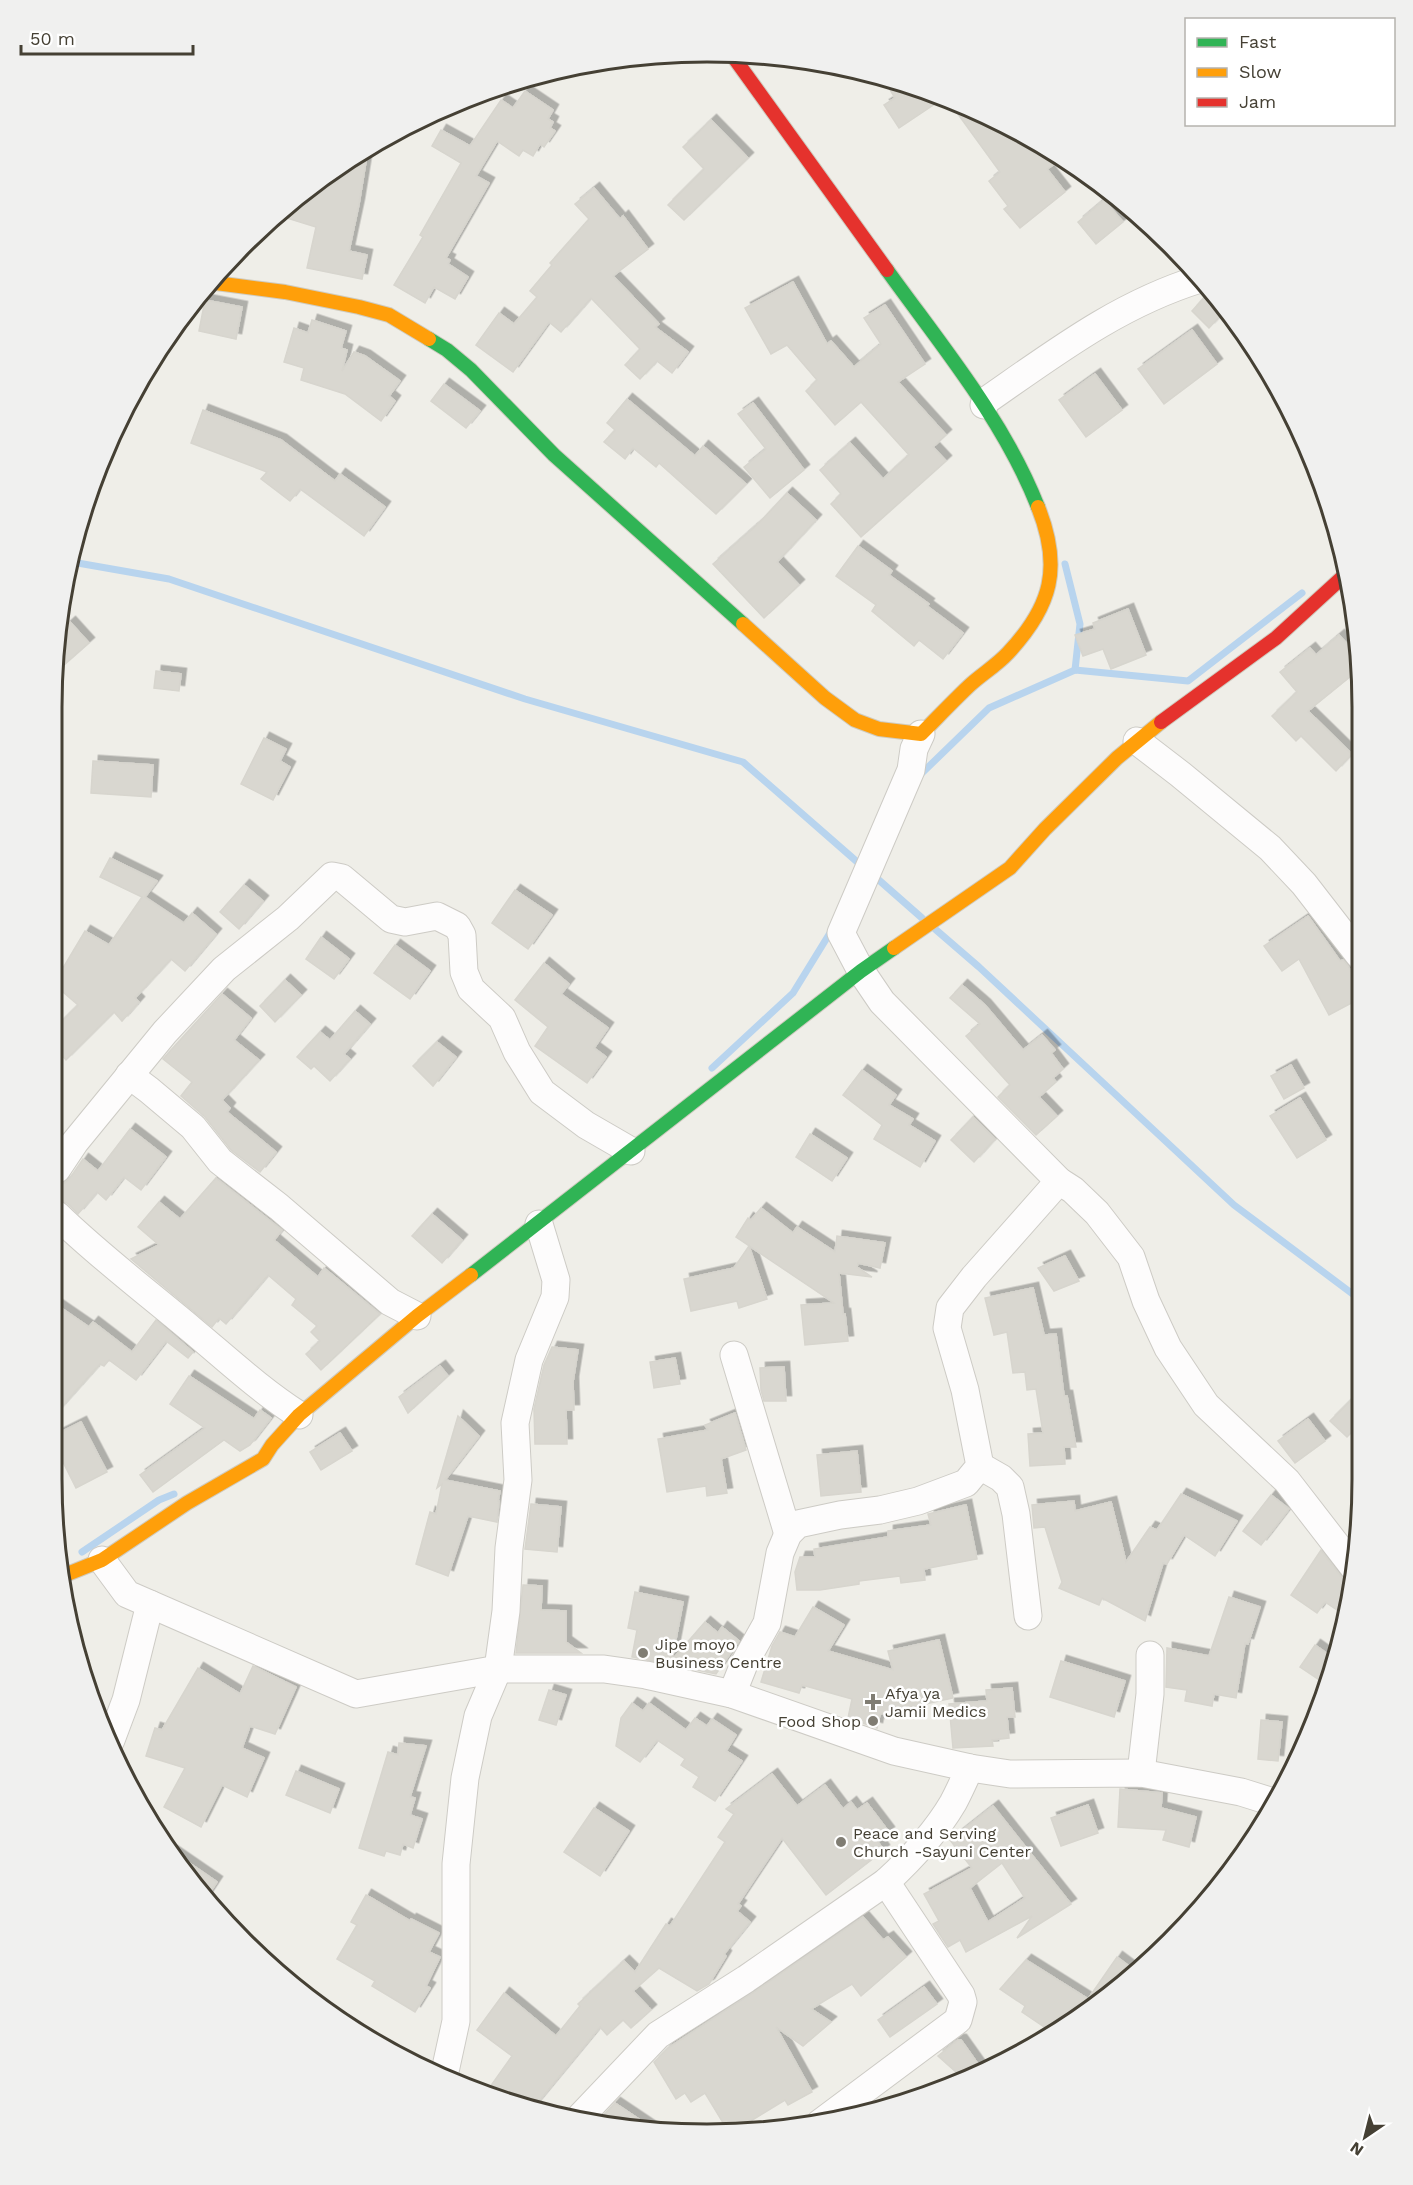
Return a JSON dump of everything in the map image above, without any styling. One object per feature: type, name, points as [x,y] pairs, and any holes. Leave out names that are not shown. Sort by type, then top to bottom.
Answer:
[{"type":"street","points":[[738,63],[984,405],[1029,483],[1045,523],[1051,547],[1052,560],[1048,592],[1034,620],[1007,654],[968,687],[921,734],[914,749],[911,770],[841,933],[861,971],[882,1002],[1059,1181],[1073,1190],[1097,1213],[1131,1257],[1146,1301],[1168,1348],[1206,1405],[1287,1481],[1346,1558]]},
{"type":"street","points":[[984,405],[987,400],[1075,338],[1132,304],[1191,282]]},
{"type":"street","points":[[220,284],[285,292],[389,315],[447,350],[471,370],[554,454],[825,699],[855,720],[879,729],[921,734]]},
{"type":"street","points":[[69,1573],[102,1560],[187,1503],[263,1459],[272,1445],[299,1415],[417,1316],[539,1224],[861,971],[1010,868],[1045,829],[1117,758],[1276,638],[1339,581]]},
{"type":"street","points":[[1137,741],[1270,848],[1304,884],[1352,946]]},
{"type":"street","points":[[62,1161],[165,1032],[224,969],[288,918],[332,876],[342,878],[391,919],[405,922],[437,916],[457,926],[462,935],[464,972],[471,989],[502,1018],[517,1053],[542,1092],[586,1125],[631,1151]]},
{"type":"street","points":[[129,1075],[193,1127],[220,1161],[303,1226],[390,1302],[417,1316]]},
{"type":"street","points":[[1028,1616],[1016,1514],[1010,1487],[1001,1478],[980,1466],[965,1390],[947,1328],[950,1308],[974,1277],[1059,1181]]},
{"type":"street","points":[[62,1220],[269,1396],[299,1415]]},
{"type":"street","points":[[446,2068],[456,2021],[456,1864],[465,1778],[478,1716],[498,1669],[507,1611],[509,1548],[518,1480],[515,1423],[528,1360],[555,1297],[556,1280],[539,1224]]},
{"type":"street","points":[[734,1355],[788,1534]]},
{"type":"street","points":[[732,1694],[744,1664],[767,1623],[780,1553],[788,1534],[798,1524],[918,1501],[966,1483],[980,1466]]},
{"type":"street","points":[[102,1560],[127,1594],[356,1694],[498,1669],[604,1669],[646,1675],[732,1694],[894,1751],[969,1768],[1010,1774],[1141,1773],[1241,1792],[1266,1800]]},
{"type":"street","points":[[114,1732],[126,1700],[150,1604]]},
{"type":"street","points":[[1141,1773],[1150,1694],[1150,1655]]},
{"type":"street","points":[[585,2112],[658,2035],[746,1979],[886,1882],[934,1830],[953,1803],[969,1768]]},
{"type":"street","points":[[838,2110],[946,2029],[957,2020],[961,2013],[961,1995],[886,1882]]},
{"type":"building","points":[[889,88],[935,104],[899,128],[884,105],[895,98]]},
{"type":"building","points":[[525,91],[553,110],[548,119],[553,122],[550,128],[555,131],[544,147],[540,144],[533,156],[523,150],[519,156],[497,141],[476,176],[489,183],[446,258],[450,260],[448,264],[468,277],[455,299],[434,287],[425,303],[394,285],[423,237],[420,235],[461,163],[432,146],[441,130],[470,146],[501,100],[513,108]]},
{"type":"building","points":[[957,113],[992,128],[1055,164],[1047,169],[1065,192],[1020,228],[1004,209],[1008,206],[989,181],[1000,172]]},
{"type":"building","points":[[711,120],[748,158],[684,220],[668,205],[704,169],[683,147]]},
{"type":"building","points":[[366,159],[349,251],[367,255],[362,279],[307,268],[316,227],[286,218],[314,195]]},
{"type":"building","points":[[594,188],[620,219],[623,216],[648,249],[613,276],[659,324],[655,327],[688,352],[672,373],[657,361],[640,379],[625,365],[640,349],[591,298],[561,332],[549,322],[513,372],[476,345],[499,313],[514,324],[537,297],[530,291],[552,265],[550,263],[589,219],[575,204]]},
{"type":"building","points":[[1104,200],[1123,222],[1096,244],[1078,222]]},
{"type":"building","points":[[793,282],[827,344],[831,341],[854,367],[881,344],[864,318],[885,305],[925,364],[898,382],[946,435],[933,447],[946,461],[861,537],[831,504],[841,494],[820,470],[850,443],[883,479],[909,455],[861,402],[835,425],[806,391],[817,380],[787,345],[771,354],[745,308]]},
{"type":"building","points":[[1204,297],[1220,317],[1209,328],[1192,311]]},
{"type":"building","points":[[206,300],[242,307],[236,339],[199,331]]},
{"type":"building","points":[[312,320],[346,331],[341,348],[347,350],[342,371],[354,352],[365,356],[400,381],[389,396],[395,401],[381,421],[345,394],[301,380],[304,368],[284,362],[294,328],[308,333]]},
{"type":"building","points":[[1192,330],[1217,364],[1164,404],[1138,369]]},
{"type":"building","points":[[1095,374],[1122,410],[1086,437],[1059,400]]},
{"type":"building","points":[[444,384],[480,411],[466,428],[431,401]]},
{"type":"building","points":[[627,399],[695,456],[703,446],[746,484],[716,514],[659,463],[656,467],[633,448],[625,459],[604,442],[615,430],[607,423]]},
{"type":"building","points":[[753,403],[804,470],[770,498],[744,467],[766,449],[738,414]]},
{"type":"building","points":[[203,410],[281,440],[335,481],[340,474],[385,507],[364,536],[300,489],[290,501],[261,479],[267,472],[191,443]]},
{"type":"building","points":[[787,493],[816,520],[777,562],[799,585],[764,618],[713,564],[759,523]]},
{"type":"building","points":[[858,546],[892,571],[889,575],[929,604],[927,606],[963,633],[943,659],[919,640],[914,646],[872,611],[876,605],[836,576]]},
{"type":"building","points":[[1128,609],[1146,655],[1111,669],[1103,649],[1083,656],[1075,635],[1095,629],[1093,623]]},
{"type":"building","points":[[70,622],[89,643],[63,666],[63,664],[67,625]]},
{"type":"building","points":[[1339,635],[1348,645],[1351,676],[1308,711],[1352,754],[1336,771],[1301,736],[1296,741],[1272,716],[1297,692],[1280,672],[1310,648],[1316,655]]},
{"type":"building","points":[[156,671],[181,674],[179,691],[154,688]]},
{"type":"building","points":[[264,738],[286,749],[280,761],[290,767],[273,800],[241,784]]},
{"type":"building","points":[[93,761],[153,765],[151,797],[91,793]]},
{"type":"building","points":[[110,858],[157,881],[145,897],[184,923],[192,913],[216,934],[185,971],[171,959],[135,998],[139,1002],[122,1021],[114,1012],[66,1060],[62,1056],[62,1021],[78,1005],[62,991],[62,970],[85,931],[109,945],[142,897],[100,877]]},
{"type":"building","points":[[244,885],[263,901],[239,929],[220,912]]},
{"type":"building","points":[[515,890],[552,915],[528,949],[492,923]]},
{"type":"building","points":[[1308,916],[1340,961],[1343,960],[1352,974],[1352,1003],[1329,1015],[1299,959],[1282,971],[1264,946]]},
{"type":"building","points":[[321,937],[349,959],[334,979],[306,959]]},
{"type":"building","points":[[395,945],[430,971],[410,999],[374,973]]},
{"type":"building","points":[[544,963],[569,984],[561,994],[608,1028],[594,1048],[606,1057],[587,1083],[535,1046],[548,1027],[515,1000]]},
{"type":"building","points":[[285,980],[301,995],[275,1022],[260,1006]]},
{"type":"building","points":[[962,985],[985,1005],[1023,1050],[1042,1035],[1055,1050],[1051,1053],[1063,1069],[1053,1078],[1056,1082],[1039,1097],[1057,1116],[1036,1135],[998,1097],[1010,1085],[966,1036],[980,1024],[950,998]]},
{"type":"building","points":[[222,994],[251,1018],[234,1040],[259,1060],[222,1100],[230,1108],[227,1112],[276,1152],[260,1172],[231,1150],[205,1117],[181,1096],[192,1082],[163,1059]]},
{"type":"building","points":[[355,1011],[370,1024],[344,1054],[350,1059],[330,1081],[314,1066],[311,1069],[297,1057],[320,1032],[330,1040]]},
{"type":"building","points":[[437,1042],[456,1057],[433,1086],[413,1066]]},
{"type":"building","points":[[1291,1065],[1304,1088],[1284,1099],[1271,1076]]},
{"type":"building","points":[[862,1070],[896,1095],[889,1105],[913,1119],[909,1125],[935,1141],[920,1167],[874,1139],[882,1125],[843,1095]]},
{"type":"building","points":[[1300,1098],[1326,1140],[1297,1158],[1270,1116]]},
{"type":"building","points":[[973,1117],[995,1139],[974,1162],[951,1140]]},
{"type":"building","points":[[130,1129],[166,1157],[141,1190],[124,1177],[106,1200],[97,1192],[78,1214],[67,1203],[62,1202],[62,1185],[70,1178],[83,1159],[98,1171]]},
{"type":"building","points":[[810,1134],[847,1158],[832,1181],[796,1157]]},
{"type":"building","points":[[216,1178],[282,1230],[274,1240],[318,1277],[324,1268],[380,1314],[321,1370],[306,1354],[320,1341],[311,1332],[317,1326],[292,1305],[296,1299],[268,1275],[226,1324],[219,1318],[212,1327],[131,1259],[159,1245],[138,1227],[159,1202],[180,1219]]},
{"type":"building","points":[[761,1208],[793,1233],[797,1227],[835,1252],[837,1236],[885,1243],[880,1268],[858,1263],[857,1267],[872,1277],[839,1273],[848,1341],[805,1345],[801,1305],[834,1303],[736,1237],[748,1218],[751,1220]]},
{"type":"building","points":[[432,1214],[462,1240],[442,1263],[412,1236]]},
{"type":"building","points":[[749,1246],[767,1299],[739,1308],[737,1301],[691,1311],[684,1279],[734,1268]]},
{"type":"building","points":[[1065,1256],[1079,1281],[1054,1291],[1038,1268]]},
{"type":"building","points":[[1033,1288],[1044,1335],[1056,1334],[1064,1396],[1067,1396],[1076,1447],[1064,1447],[1065,1464],[1030,1466],[1028,1434],[1043,1433],[1036,1389],[1027,1390],[1025,1372],[1013,1373],[1007,1332],[994,1335],[985,1298]]},
{"type":"building","points":[[62,1308],[89,1327],[93,1322],[132,1352],[156,1320],[193,1352],[188,1358],[166,1341],[136,1380],[109,1360],[104,1366],[100,1364],[62,1406]]},
{"type":"building","points":[[552,1347],[578,1350],[573,1382],[574,1410],[566,1410],[567,1444],[535,1444],[534,1409],[544,1365]]},
{"type":"building","points":[[675,1358],[680,1384],[654,1388],[650,1362]]},
{"type":"building","points":[[440,1366],[448,1376],[408,1413],[399,1397]]},
{"type":"building","points":[[784,1367],[786,1401],[764,1401],[760,1368]]},
{"type":"building","points":[[189,1376],[254,1419],[260,1410],[271,1418],[250,1445],[240,1451],[224,1440],[153,1492],[140,1475],[205,1428],[170,1404]]},
{"type":"building","points":[[1352,1399],[1352,1432],[1347,1437],[1330,1421]]},
{"type":"building","points":[[735,1413],[746,1450],[721,1459],[727,1493],[707,1496],[706,1486],[667,1492],[658,1439],[708,1430],[705,1425]]},
{"type":"building","points":[[458,1416],[479,1436],[445,1480],[500,1491],[497,1522],[468,1516],[448,1576],[416,1564],[430,1512],[436,1514],[442,1484],[437,1488]]},
{"type":"building","points":[[1308,1419],[1325,1441],[1295,1463],[1278,1441]]},
{"type":"building","points":[[81,1422],[107,1472],[76,1488],[62,1460],[62,1432]]},
{"type":"building","points":[[340,1433],[352,1451],[321,1470],[310,1452]]},
{"type":"building","points":[[857,1451],[861,1492],[821,1496],[817,1455]]},
{"type":"building","points":[[1181,1494],[1237,1521],[1215,1556],[1184,1535],[1167,1564],[1163,1563],[1145,1621],[1102,1598],[1099,1605],[1059,1588],[1062,1582],[1045,1527],[1034,1528],[1032,1505],[1074,1501],[1075,1511],[1111,1502],[1126,1562],[1150,1527],[1157,1530]]},
{"type":"building","points":[[1271,1495],[1289,1509],[1261,1545],[1243,1531]]},
{"type":"building","points":[[531,1504],[561,1507],[557,1552],[525,1549]]},
{"type":"building","points":[[966,1505],[977,1559],[924,1569],[925,1580],[901,1583],[900,1576],[859,1581],[859,1584],[820,1590],[797,1590],[795,1572],[800,1557],[815,1557],[814,1549],[888,1537],[888,1531],[931,1525],[928,1514]]},
{"type":"building","points":[[1321,1550],[1343,1579],[1338,1610],[1325,1602],[1317,1613],[1291,1595]]},
{"type":"building","points":[[523,1585],[542,1586],[541,1610],[566,1611],[566,1642],[581,1653],[516,1653]]},
{"type":"building","points":[[635,1592],[683,1602],[672,1660],[705,1622],[718,1633],[722,1627],[739,1641],[716,1674],[632,1657],[637,1630],[628,1628]]},
{"type":"building","points":[[1229,1597],[1260,1607],[1248,1644],[1245,1643],[1236,1698],[1214,1694],[1212,1706],[1185,1701],[1187,1690],[1166,1687],[1167,1648],[1209,1656]]},
{"type":"building","points":[[813,1607],[844,1625],[828,1651],[893,1670],[888,1651],[939,1640],[953,1698],[880,1714],[877,1728],[848,1718],[852,1699],[802,1685],[799,1693],[761,1682],[772,1646],[780,1632],[795,1637]]},
{"type":"building","points":[[1315,1645],[1327,1654],[1319,1680],[1300,1667]]},
{"type":"building","points":[[1061,1661],[1125,1681],[1114,1717],[1050,1697]]},
{"type":"building","points":[[253,1666],[296,1687],[275,1734],[250,1726],[242,1748],[264,1758],[247,1797],[222,1785],[201,1827],[164,1807],[185,1768],[146,1756],[155,1728],[162,1730],[198,1668],[240,1694]]},
{"type":"building","points":[[1012,1688],[1015,1717],[1007,1717],[1009,1738],[992,1740],[993,1746],[953,1748],[949,1704],[987,1701],[986,1690]]},
{"type":"building","points":[[549,1690],[566,1695],[556,1725],[539,1720]]},
{"type":"building","points":[[632,1703],[643,1711],[649,1703],[686,1730],[695,1718],[707,1726],[712,1719],[736,1735],[726,1751],[742,1761],[715,1801],[693,1787],[699,1777],[681,1765],[685,1759],[657,1740],[640,1762],[616,1746],[621,1718]]},
{"type":"building","points":[[1261,1720],[1282,1722],[1278,1761],[1258,1759]]},
{"type":"building","points":[[399,1743],[426,1746],[410,1797],[415,1798],[410,1815],[422,1819],[413,1848],[403,1844],[400,1855],[386,1851],[384,1856],[359,1848],[388,1752],[398,1755]]},
{"type":"building","points":[[296,1771],[339,1789],[330,1813],[286,1795]]},
{"type":"building","points":[[772,1774],[797,1806],[825,1785],[843,1809],[851,1802],[857,1810],[867,1803],[889,1832],[877,1841],[884,1850],[826,1895],[782,1838],[738,1904],[741,1906],[737,1911],[750,1922],[724,1954],[726,1956],[709,1984],[697,1991],[659,1968],[633,1991],[651,2010],[631,2028],[623,2020],[607,2035],[600,2027],[539,2102],[491,2086],[512,2056],[477,2030],[504,1993],[556,2036],[580,2006],[578,2004],[624,1961],[635,1972],[666,1924],[670,1926],[725,1842],[718,1837],[734,1814],[726,1809]]},
{"type":"building","points":[[1120,1789],[1162,1793],[1161,1808],[1196,1817],[1189,1847],[1163,1840],[1166,1830],[1118,1827]]},
{"type":"building","points":[[1088,1805],[1098,1833],[1061,1846],[1051,1818]]},
{"type":"building","points":[[993,1806],[1071,1904],[1017,1938],[1032,1916],[966,1952],[960,1940],[948,1947],[933,1924],[939,1921],[924,1894],[972,1868],[950,1840]],"holes":[[[1002,1863],[1025,1898],[988,1922],[970,1888]]]},
{"type":"building","points":[[594,1808],[629,1831],[600,1876],[564,1852]]},
{"type":"building","points":[[189,1863],[217,1882],[211,1891]]},
{"type":"building","points":[[366,1895],[410,1921],[411,1919],[439,1933],[429,1952],[440,1957],[426,1986],[430,1988],[415,2012],[372,1986],[375,1981],[337,1959],[357,1925],[351,1922]]},
{"type":"building","points":[[863,1917],[883,1940],[888,1937],[906,1957],[861,1996],[852,1984],[811,2009],[831,2022],[803,2046],[776,2027],[812,2092],[788,2105],[785,2100],[749,2122],[723,2123],[705,2093],[691,2102],[685,2093],[676,2099],[654,2062],[668,2048]]},
{"type":"building","points":[[1117,1957],[1129,1966],[1099,1990],[1089,1997]]},
{"type":"building","points":[[1026,1960],[1087,1999],[1045,2027],[1022,2012],[1025,2006],[1000,1989]]},
{"type":"building","points":[[924,1987],[937,2004],[890,2037],[878,2020]]},
{"type":"building","points":[[961,2040],[978,2063],[957,2072],[938,2056]]},
{"type":"building","points":[[615,2103],[640,2120],[622,2118],[604,2115]]},
{"type":"waterway","points":[[78,563],[169,579],[525,699],[743,762],[863,867]]},
{"type":"waterway","points":[[1065,564],[1080,624],[1075,670]]},
{"type":"waterway","points":[[917,772],[921,774],[989,708],[1075,670],[1188,681],[1302,593]]},
{"type":"waterway","points":[[872,874],[922,918]]},
{"type":"waterway","points":[[712,1068],[793,993],[833,928]]},
{"type":"waterway","points":[[935,929],[979,967],[1234,1205],[1352,1294]]},
{"type":"waterway","points":[[82,1552],[159,1500],[174,1494]]},
{"type":"traffic: fast","points":[[887,270],[990,414],[1008,444],[1038,507]]},
{"type":"traffic: fast","points":[[429,339],[447,350],[471,370],[554,455],[743,624]]},
{"type":"traffic: fast","points":[[471,1275],[861,971],[894,948]]},
{"type":"traffic: slow","points":[[220,284],[285,292],[359,307],[389,315],[429,339]]},
{"type":"traffic: slow","points":[[743,624],[825,698],[855,720],[879,729],[921,734],[970,685],[1004,657],[1035,619],[1043,602],[1051,567],[1050,549],[1038,507]]},
{"type":"traffic: slow","points":[[894,948],[1010,868],[1045,829],[1117,758],[1161,722]]},
{"type":"traffic: slow","points":[[69,1573],[102,1560],[187,1503],[263,1459],[272,1445],[299,1415],[417,1316],[471,1275]]},
{"type":"traffic: jam","points":[[738,63],[887,270]]},
{"type":"traffic: jam","points":[[1161,722],[1276,638],[1339,581]]},
{"type":"place","name":"Jipe moyo Business Centre","points":[[643,1653]]},
{"type":"place","name":"Afya ya Jamii Medics","points":[[873,1702]]},
{"type":"place","name":"Food Shop","points":[[873,1721]]},
{"type":"place","name":"Peace and Serving Church -Sayuni Center","points":[[841,1842]]}]
